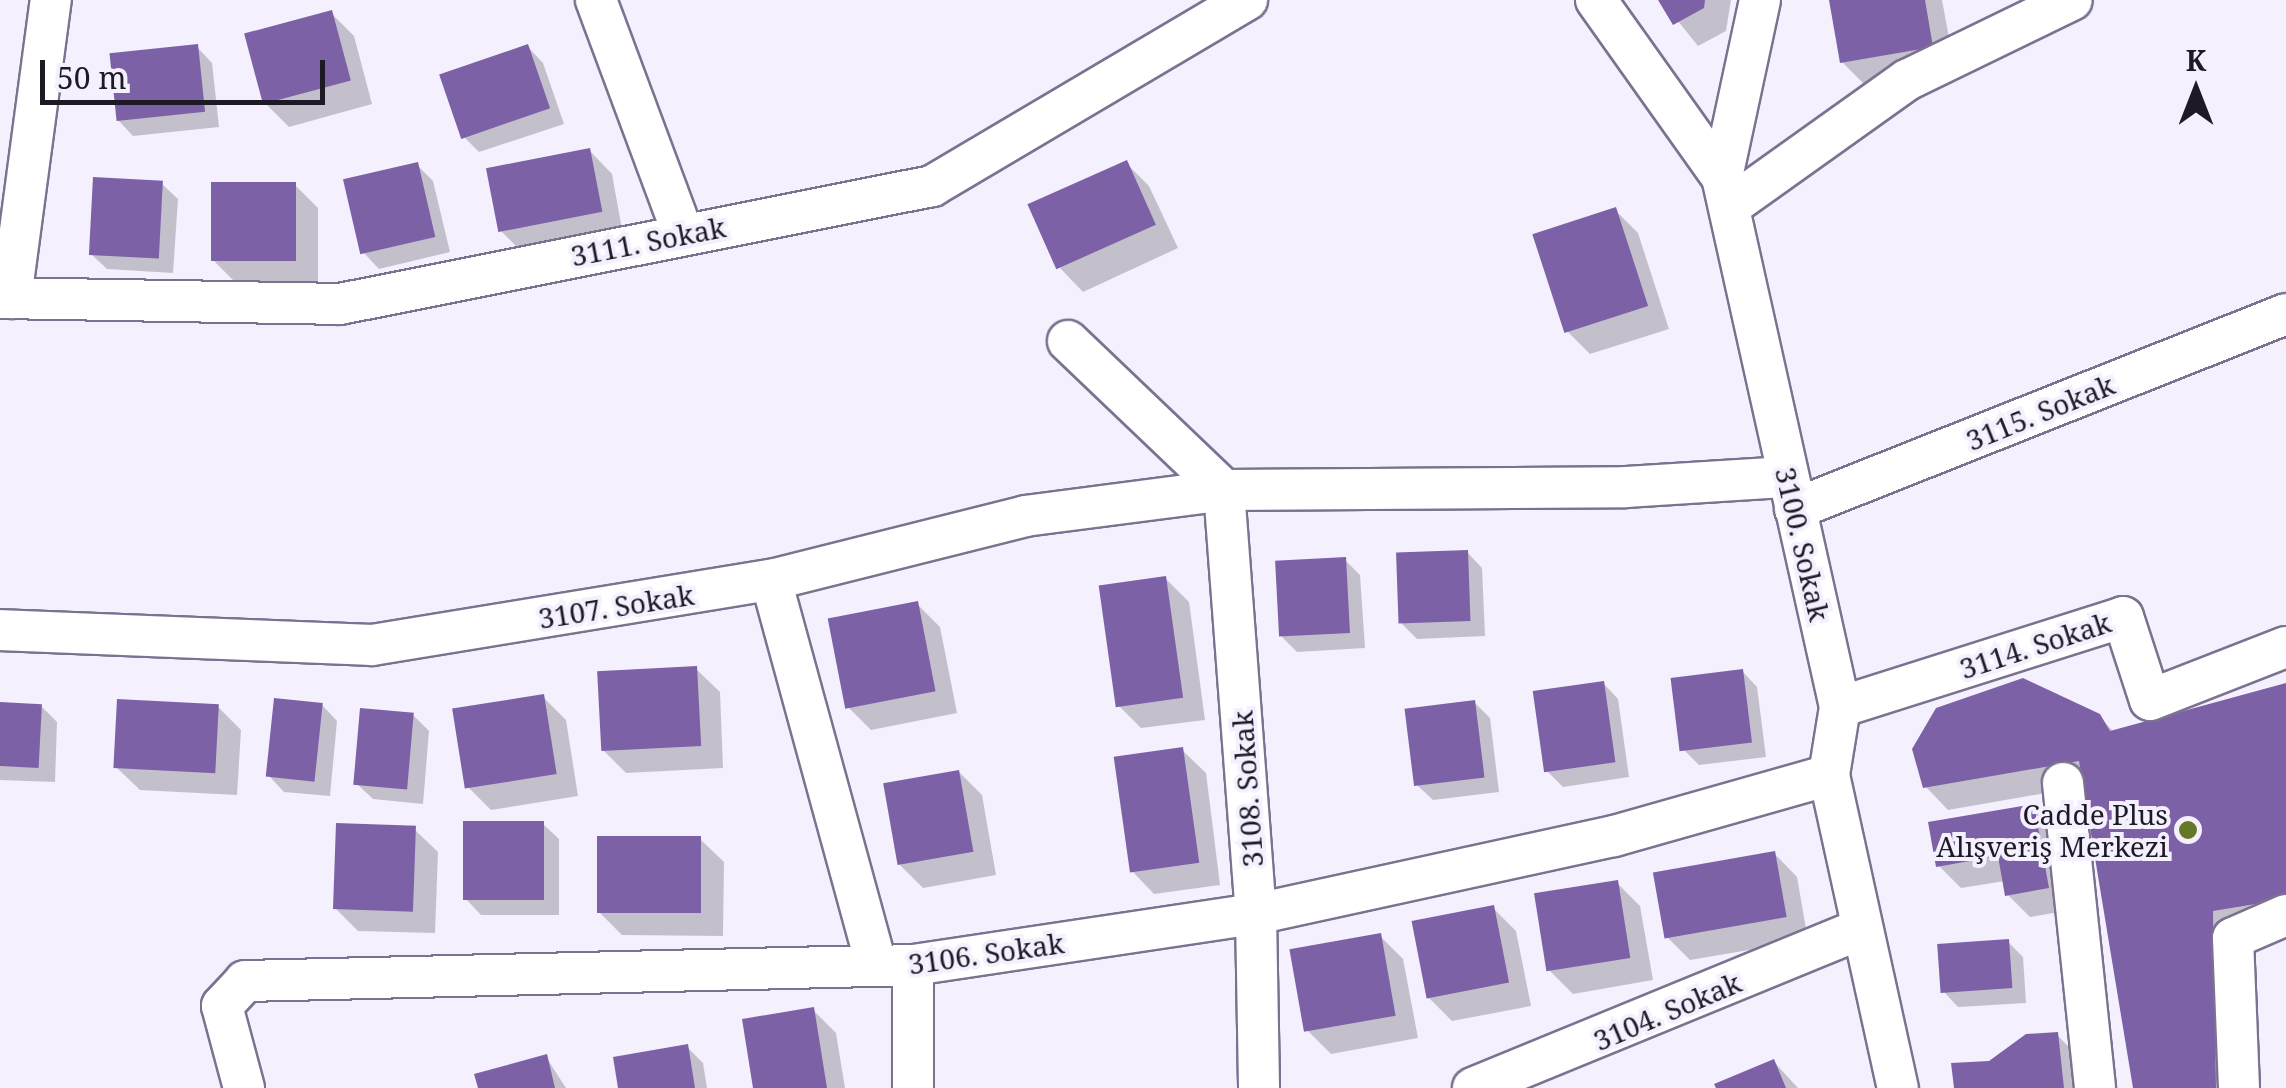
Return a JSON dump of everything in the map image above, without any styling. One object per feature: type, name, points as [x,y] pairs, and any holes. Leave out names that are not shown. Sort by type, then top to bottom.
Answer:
[{"type":"street","points":[[5,298],[51,0]]},
{"type":"street","points":[[596,0],[683,234]]},
{"type":"street","name":"3111. Sokak","points":[[5,298],[340,304],[932,186],[1246,0]]},
{"type":"street","points":[[1596,0],[1728,191],[1907,80],[2072,0]]},
{"type":"street","name":"3100. Sokak","points":[[1760,0],[1728,191],[1840,707],[1829,775],[1898,1088]]},
{"type":"street","name":"3115. Sokak","points":[[1224,490],[1626,487],[1791,493],[2286,314]]},
{"type":"street","points":[[1068,341],[1224,490]]},
{"type":"street","name":"3107. Sokak","points":[[0,630],[372,645],[771,580],[1026,516],[1224,490]]},
{"type":"street","name":"3108. Sokak","points":[[1224,490],[1256,914],[1259,1088]]},
{"type":"street","points":[[771,580],[894,966],[913,1088]]},
{"type":"street","name":"3114. Sokak","points":[[1840,707],[2123,617],[2150,700],[2286,647]]},
{"type":"street","name":"3106. Sokak","points":[[244,1088],[222,1006],[245,981],[894,966],[1256,914],[1614,836],[1829,775]]},
{"type":"street","points":[[2063,783],[2095,1088]]},
{"type":"street","points":[[2239,1088],[2233,938],[2286,915]]},
{"type":"street","name":"3104. Sokak","points":[[1473,1088],[1860,929]]},
{"type":"building","points":[[1658,0],[1705,0],[1704,8],[1673,25]]},
{"type":"building","points":[[1829,0],[1925,0],[1933,47],[1840,63]]},
{"type":"building","points":[[332,10],[351,81],[263,104],[244,34]]},
{"type":"building","points":[[198,44],[205,112],[117,121],[109,53]]},
{"type":"building","points":[[528,44],[550,108],[461,139],[439,75]]},
{"type":"building","points":[[590,148],[602,212],[498,232],[486,168]]},
{"type":"building","points":[[1127,160],[1156,225],[1056,269],[1027,204]]},
{"type":"building","points":[[418,162],[435,237],[360,254],[343,179]]},
{"type":"building","points":[[93,177],[163,181],[159,259],[89,255]]},
{"type":"building","points":[[211,182],[296,182],[296,261],[211,261]]},
{"type":"building","points":[[1616,207],[1648,306],[1564,333],[1532,234]]},
{"type":"building","points":[[1468,550],[1470,621],[1399,623],[1396,553]]},
{"type":"building","points":[[1346,557],[1350,633],[1279,637],[1275,561]]},
{"type":"building","points":[[1166,576],[1183,698],[1116,707],[1099,585]]},
{"type":"building","points":[[918,601],[936,691],[845,709],[828,619]]},
{"type":"building","points":[[697,666],[701,746],[601,751],[597,671]]},
{"type":"building","points":[[1743,669],[1752,742],[1680,751],[1671,678]]},
{"type":"building","name":"Cadde Plus Alışveriş Merkezi","points":[[2023,678],[2100,714],[2110,731],[2286,683],[2286,899],[2213,911],[2216,1088],[2133,1088],[2079,761],[1923,788],[1912,749],[1936,708]]},
{"type":"building","points":[[1604,681],[1615,762],[1544,772],[1533,691]]},
{"type":"building","points":[[544,694],[557,774],[465,789],[452,709]]},
{"type":"building","points":[[274,698],[323,703],[314,782],[266,777]]},
{"type":"building","points":[[117,699],[219,704],[215,773],[113,768]]},
{"type":"building","points":[[1475,700],[1485,777],[1414,786],[1405,709]]},
{"type":"building","points":[[0,702],[42,704],[39,768],[0,766]]},
{"type":"building","points":[[360,708],[414,713],[407,789],[353,785]]},
{"type":"building","points":[[1183,747],[1199,863],[1130,873],[1114,757]]},
{"type":"building","points":[[959,770],[973,852],[898,865],[883,783]]},
{"type":"building","points":[[2034,804],[2049,888],[2005,896],[1998,856],[1936,867],[1928,822]]},
{"type":"building","points":[[463,821],[544,821],[544,900],[463,900]]},
{"type":"building","points":[[336,823],[416,826],[413,912],[333,909]]},
{"type":"building","points":[[597,836],[701,836],[701,913],[597,913]]},
{"type":"building","points":[[1775,851],[1787,917],[1665,939],[1653,873]]},
{"type":"building","points":[[1618,880],[1630,958],[1546,971],[1534,893]]},
{"type":"building","points":[[1494,905],[1509,983],[1427,999],[1412,921]]},
{"type":"building","points":[[1381,933],[1396,1016],[1304,1032],[1289,949]]},
{"type":"building","points":[[2009,939],[2012,988],[1941,993],[1937,944]]},
{"type":"building","points":[[814,1007],[827,1088],[753,1088],[742,1019]]},
{"type":"building","points":[[2058,1032],[2064,1088],[1954,1088],[1951,1063],[1989,1061],[2026,1034]]},
{"type":"building","points":[[688,1044],[695,1088],[618,1088],[613,1057]]},
{"type":"building","points":[[547,1054],[555,1088],[478,1088],[474,1074]]},
{"type":"building","points":[[1774,1059],[1786,1088],[1716,1088],[1714,1084]]},
{"type":"place","name":"Cadde Plus Alışveriş Merkezi","points":[[2188,830]]}]
